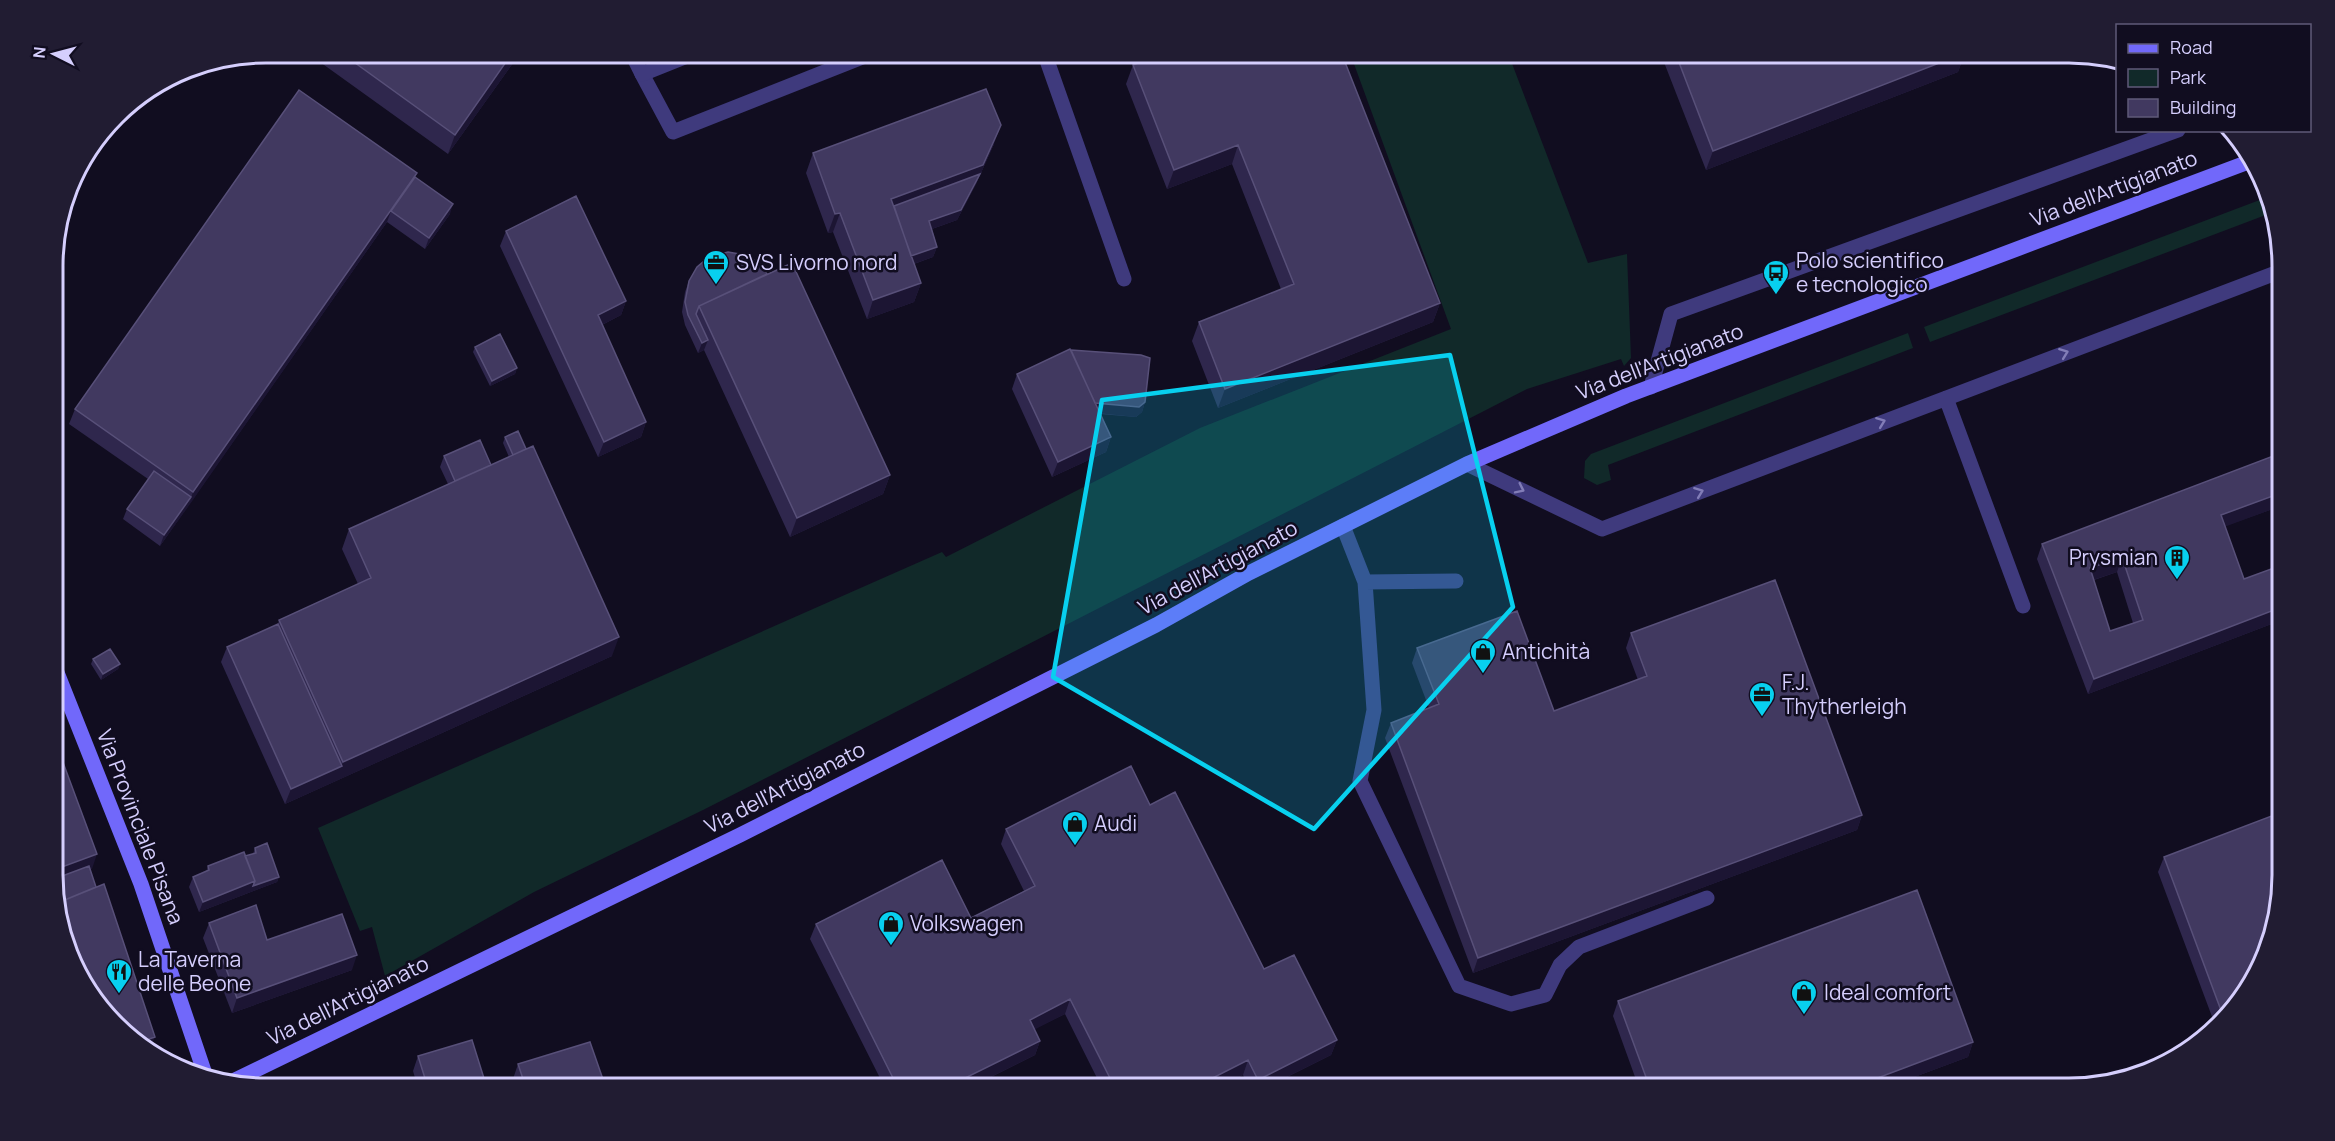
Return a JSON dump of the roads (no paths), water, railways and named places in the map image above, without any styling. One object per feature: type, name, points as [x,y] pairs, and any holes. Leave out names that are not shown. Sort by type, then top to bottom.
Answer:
[{"type":"street","points":[[636,63],[673,132],[848,63]]},
{"type":"street","points":[[642,74],[670,63]]},
{"type":"street","points":[[1048,63],[1124,279]]},
{"type":"street","points":[[1651,387],[1671,314],[2172,132]]},
{"type":"street","name":"Via dell'Artigianato","points":[[242,1076],[740,835],[1467,464],[1651,387],[2244,163]]},
{"type":"street","points":[[1467,464],[1602,529],[2272,274]]},
{"type":"street","points":[[1946,398],[2023,606]]},
{"type":"street","points":[[1343,526],[1365,582],[1374,710],[1360,781],[1459,986],[1511,1004],[1545,995],[1560,965],[1579,947],[1707,898]]},
{"type":"street","points":[[1365,582],[1456,581]]},
{"type":"street","name":"Via Provinciale Pisana","points":[[63,701],[149,905],[204,1068]]},
{"type":"place","name":"SVS Livorno nord","points":[[716,286]]},
{"type":"place","name":"Polo scientifico e tecnologico","points":[[1776,296]]},
{"type":"place","name":"Prysmian","points":[[2177,581]]},
{"type":"place","name":"Antichità","points":[[1483,675]]},
{"type":"place","name":"F.J. Thytherleigh","points":[[1762,718]]},
{"type":"place","name":"Audi","points":[[1075,847]]},
{"type":"place","name":"Volkswagen","points":[[891,947]]},
{"type":"place","name":"La Taverna delle Beone","points":[[119,995]]},
{"type":"place","name":"Ideal comfort","points":[[1804,1016]]}]
